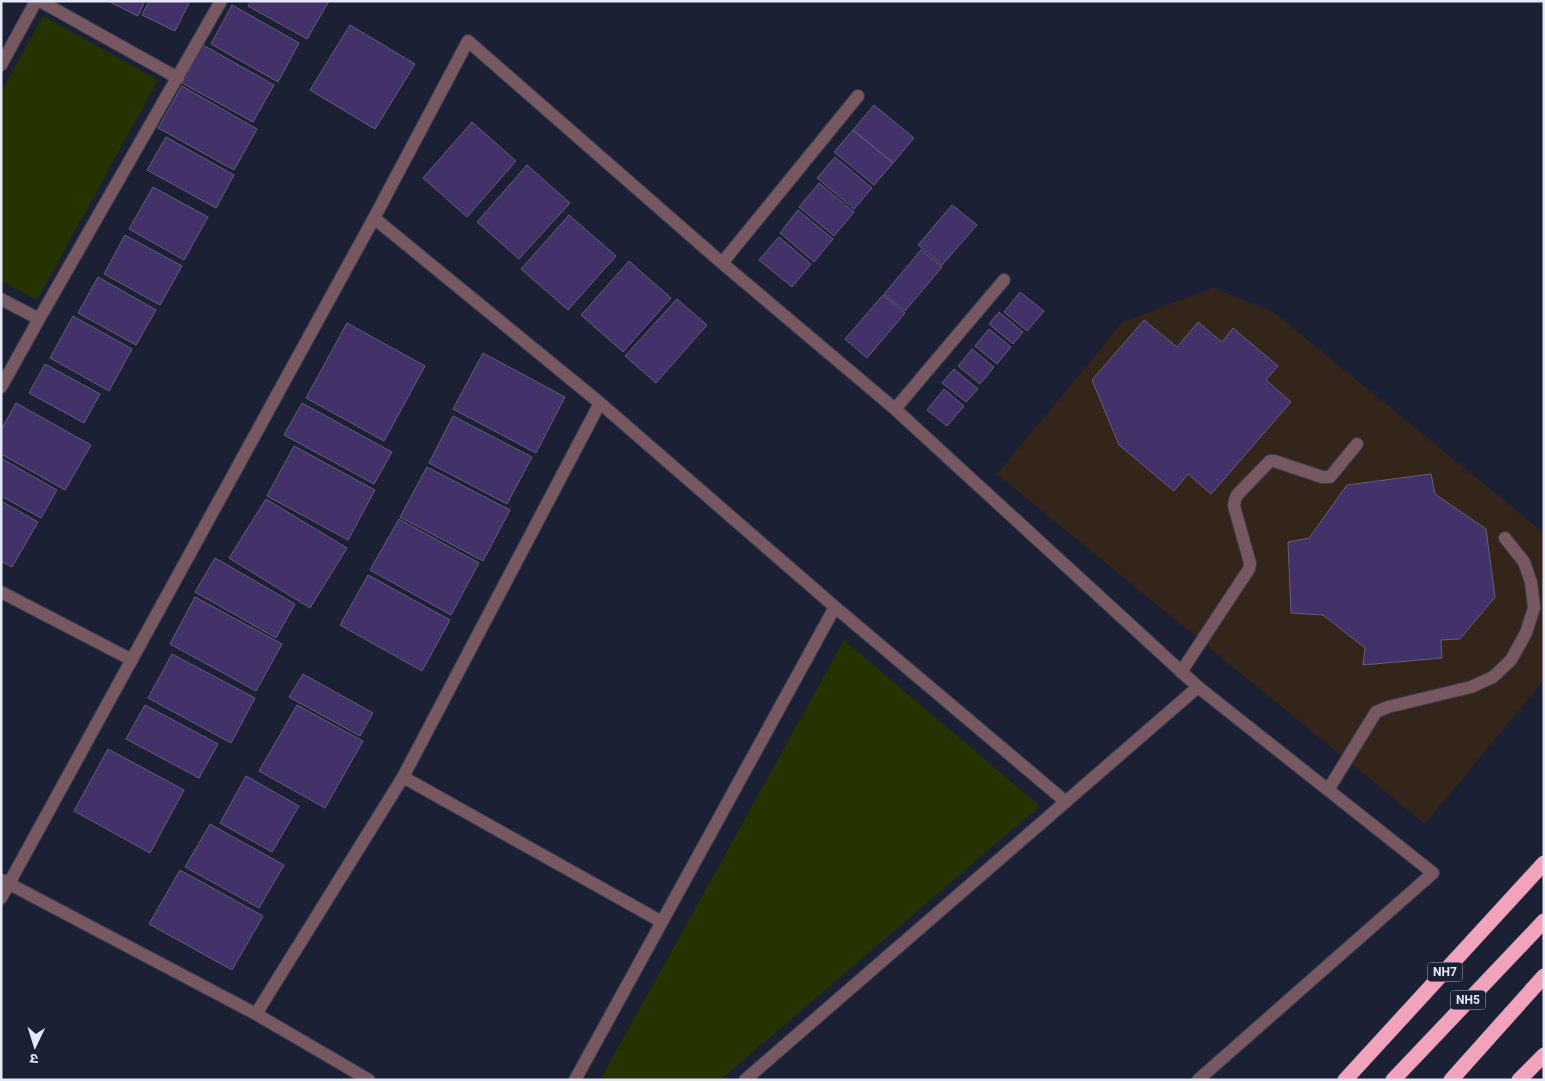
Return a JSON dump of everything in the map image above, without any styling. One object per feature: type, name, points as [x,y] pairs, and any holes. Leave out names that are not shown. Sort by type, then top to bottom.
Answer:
[{"type":"highway","name":"NH7","points":[[1345,1080],[1544,863]]},
{"type":"highway","name":"NH5","points":[[1393,1080],[1544,921]]},
{"type":"highway","points":[[1452,1080],[1544,976]]},
{"type":"highway","points":[[1518,1080],[1544,1055]]},
{"type":"street","points":[[1,65],[38,1],[178,78]]},
{"type":"street","points":[[1,387],[221,1]]},
{"type":"street","points":[[1,898],[5,882],[132,660],[374,218],[468,41],[722,263],[895,408],[1198,687],[1433,873],[1198,1080]]},
{"type":"street","points":[[722,263],[858,96]]},
{"type":"street","points":[[374,218],[600,403],[835,607],[1066,802]]},
{"type":"street","points":[[895,408],[1004,280]]},
{"type":"street","points":[[1,299],[39,319]]},
{"type":"street","points":[[256,1014],[403,776],[600,403]]},
{"type":"street","points":[[1181,672],[1249,570],[1250,563],[1234,506],[1234,500],[1237,495],[1270,461],[1322,477],[1330,477],[1357,444]]},
{"type":"street","points":[[1328,790],[1376,712],[1388,707],[1471,687],[1493,677],[1511,660],[1526,633],[1534,608],[1531,582],[1524,562],[1505,538]]},
{"type":"street","points":[[1,592],[132,660]]},
{"type":"street","points":[[575,1080],[835,607]]},
{"type":"street","points":[[745,1080],[1198,687]]},
{"type":"street","points":[[403,776],[662,922]]},
{"type":"street","points":[[5,882],[256,1014],[368,1080]]},
{"type":"shaded area","points":[[1213,288],[1272,311],[1544,533],[1544,680],[1425,824],[997,474],[1123,322]]},
{"type":"green space","points":[[43,16],[158,80],[37,300],[1,281],[1,92]]},
{"type":"green space","points":[[844,640],[1040,806],[720,1080],[600,1080]]},
{"type":"building","points":[[108,1],[145,1],[138,16]]},
{"type":"building","points":[[149,1],[190,1],[175,31],[142,15]]},
{"type":"building","points":[[251,1],[329,1],[307,39],[248,6]]},
{"type":"building","points":[[232,5],[299,43],[278,82],[211,44]]},
{"type":"building","points":[[350,25],[415,64],[375,129],[310,90]]},
{"type":"building","points":[[203,45],[274,85],[253,122],[182,83]]},
{"type":"building","points":[[182,86],[257,129],[234,170],[158,128]]},
{"type":"building","points":[[874,105],[914,138],[893,163],[853,130]]},
{"type":"building","points":[[472,122],[516,161],[467,217],[423,178]]},
{"type":"building","points":[[853,130],[893,163],[874,185],[834,152]]},
{"type":"building","points":[[166,137],[234,175],[216,208],[147,170]]},
{"type":"building","points":[[835,157],[872,188],[854,209],[817,178]]},
{"type":"building","points":[[527,165],[570,203],[519,259],[477,222]]},
{"type":"building","points":[[819,183],[854,212],[834,236],[799,207]]},
{"type":"building","points":[[153,187],[208,217],[184,260],[129,229]]},
{"type":"building","points":[[952,205],[977,225],[942,265],[918,245]]},
{"type":"building","points":[[798,210],[833,239],[814,262],[780,233]]},
{"type":"building","points":[[569,215],[616,256],[568,310],[521,269]]},
{"type":"building","points":[[125,235],[182,266],[160,305],[104,274]]},
{"type":"building","points":[[779,237],[811,264],[792,287],[759,260]]},
{"type":"building","points":[[921,250],[942,267],[905,311],[884,294]]},
{"type":"building","points":[[629,261],[671,298],[623,352],[581,315]]},
{"type":"building","points":[[98,277],[156,310],[136,345],[78,313]]},
{"type":"building","points":[[1020,292],[1044,311],[1027,331],[1004,312]]},
{"type":"building","points":[[883,295],[905,313],[867,358],[845,339]]},
{"type":"building","points":[[677,299],[707,325],[656,383],[625,356]]},
{"type":"building","points":[[999,312],[1023,332],[1013,344],[989,324]]},
{"type":"building","points":[[73,316],[132,349],[109,391],[50,358]]},
{"type":"building","points":[[1144,320],[1177,347],[1198,322],[1222,342],[1233,328],[1278,366],[1266,380],[1291,402],[1211,494],[1188,474],[1174,491],[1119,445],[1092,380]]},
{"type":"building","points":[[347,323],[425,366],[384,441],[306,398]]},
{"type":"building","points":[[989,329],[1011,347],[997,364],[975,346]]},
{"type":"building","points":[[972,349],[994,367],[980,384],[958,366]]},
{"type":"building","points":[[483,353],[565,397],[536,453],[453,409]]},
{"type":"building","points":[[45,364],[100,394],[84,423],[29,393]]},
{"type":"building","points":[[954,369],[978,389],[966,402],[942,383]]},
{"type":"building","points":[[944,389],[964,406],[947,426],[927,410]]},
{"type":"building","points":[[16,403],[91,445],[65,490],[1,454],[1,430]]},
{"type":"building","points":[[302,403],[392,452],[374,484],[284,435]]},
{"type":"building","points":[[453,416],[532,457],[507,504],[429,463]]},
{"type":"building","points":[[294,446],[375,490],[348,540],[267,496]]},
{"type":"building","points":[[1,458],[57,490],[41,518],[1,496]]},
{"type":"building","points":[[427,467],[510,510],[483,561],[400,517]]},
{"type":"building","points":[[1431,474],[1435,494],[1486,529],[1495,597],[1460,639],[1441,640],[1442,658],[1363,665],[1365,648],[1323,615],[1291,613],[1288,542],[1309,538],[1347,485]]},
{"type":"building","points":[[266,499],[347,548],[310,608],[229,558]]},
{"type":"building","points":[[1,501],[38,522],[12,567],[1,561]]},
{"type":"building","points":[[399,519],[479,563],[451,615],[370,570]]},
{"type":"building","points":[[215,558],[295,604],[276,638],[195,592]]},
{"type":"building","points":[[368,575],[450,620],[422,671],[340,625]]},
{"type":"building","points":[[195,597],[282,644],[256,691],[170,644]]},
{"type":"building","points":[[172,654],[255,698],[231,743],[148,698]]},
{"type":"building","points":[[303,674],[373,713],[360,736],[289,697]]},
{"type":"building","points":[[145,705],[218,744],[199,778],[126,739]]},
{"type":"building","points":[[297,705],[363,741],[325,808],[259,771]]},
{"type":"building","points":[[108,749],[184,790],[150,853],[74,811]]},
{"type":"building","points":[[246,776],[299,806],[272,852],[220,823]]},
{"type":"building","points":[[210,824],[284,865],[259,908],[185,867]]},
{"type":"building","points":[[180,870],[263,916],[232,970],[149,924]]}]
